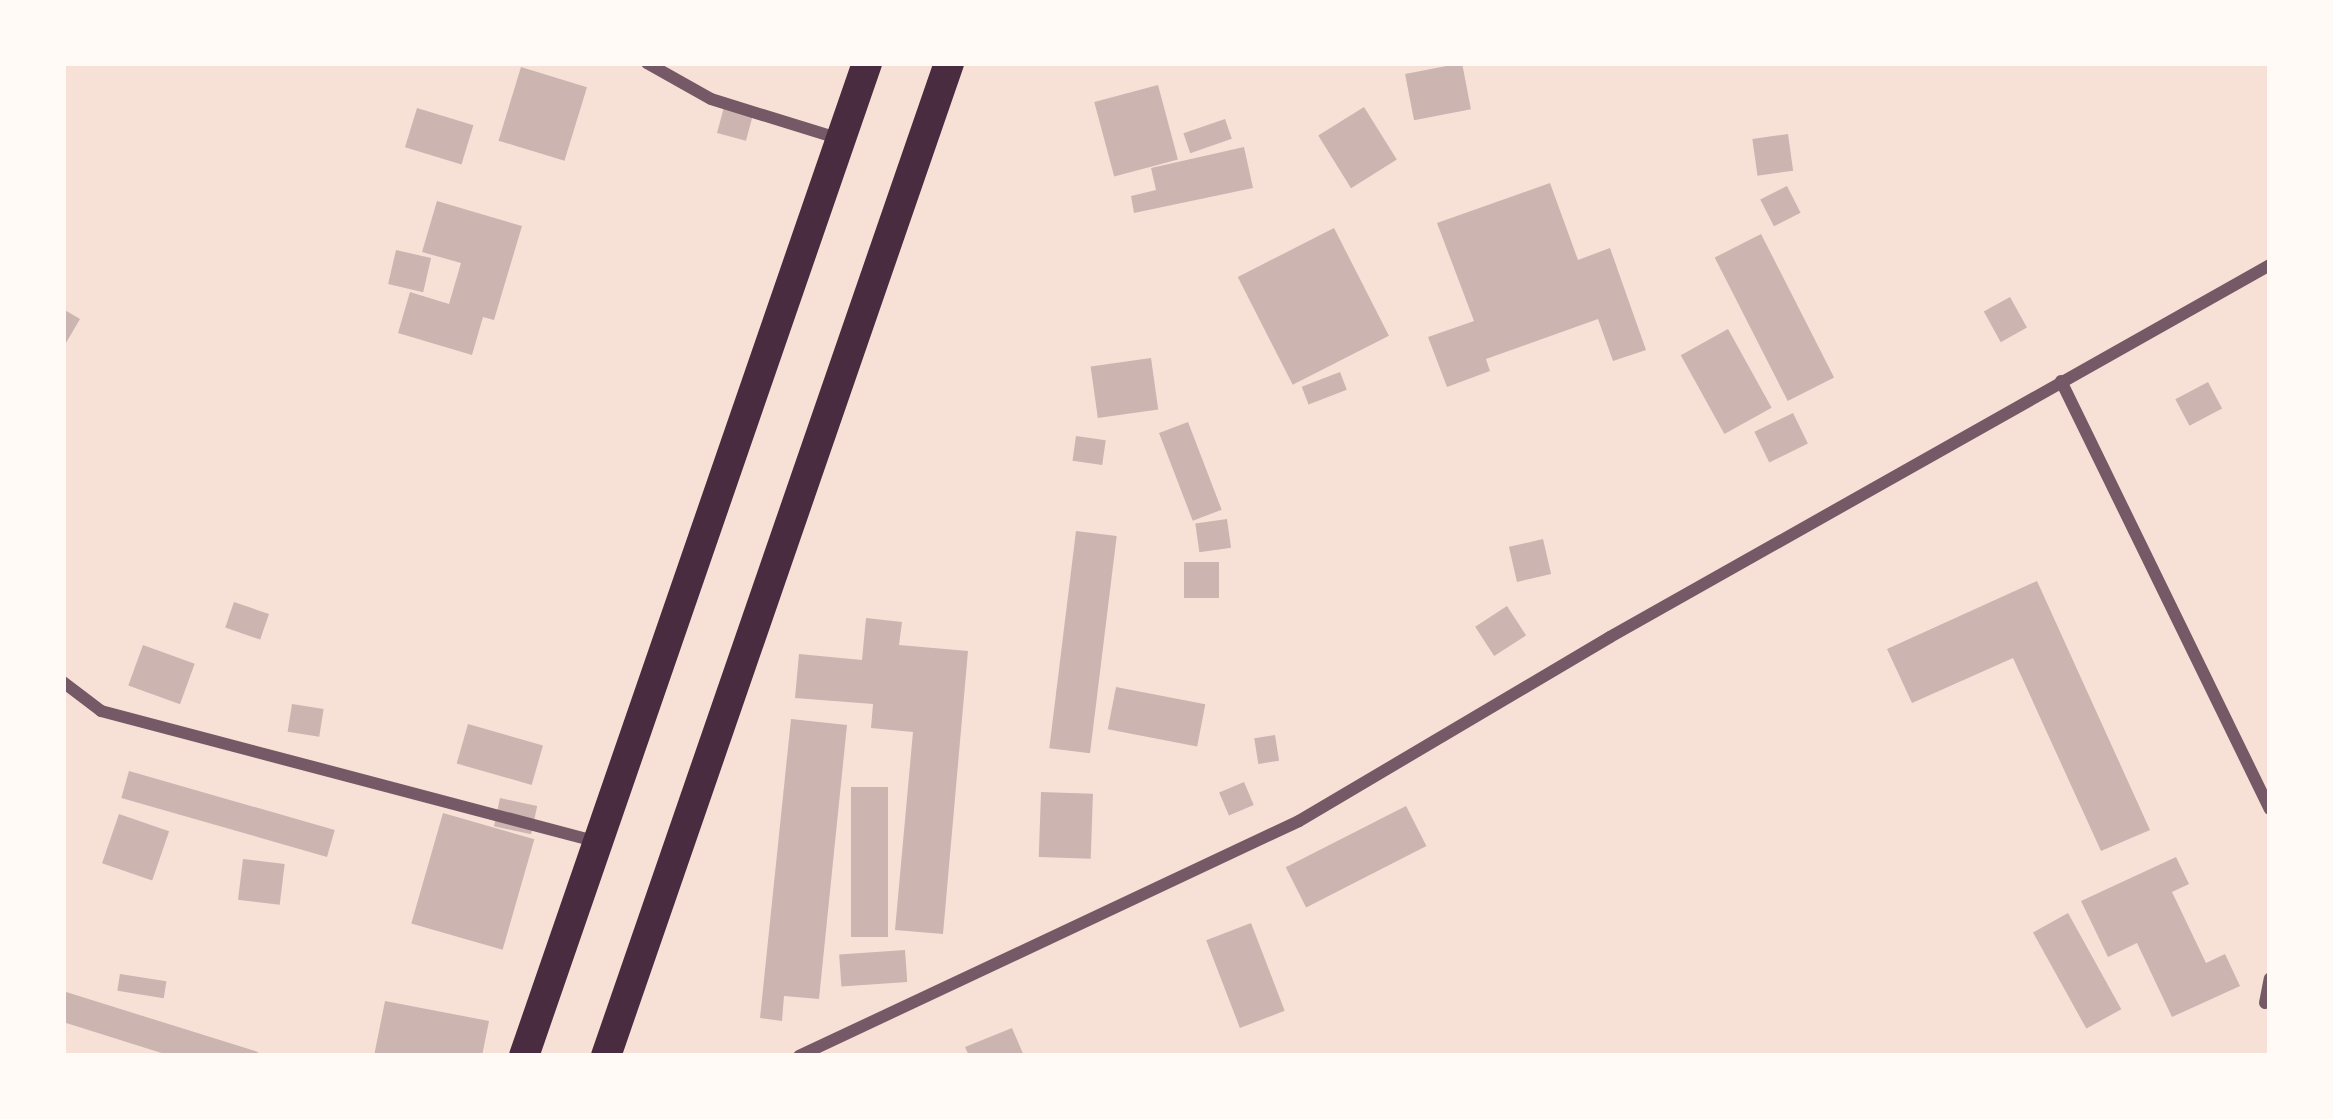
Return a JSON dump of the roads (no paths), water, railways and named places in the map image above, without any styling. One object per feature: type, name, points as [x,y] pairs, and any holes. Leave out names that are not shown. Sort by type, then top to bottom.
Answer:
[{"type":"main road","points":[[524,1056],[867,63]]},
{"type":"main road","points":[[606,1056],[949,63]]},
{"type":"street","points":[[647,63],[711,99],[837,139]]},
{"type":"street","points":[[799,1056],[1299,821],[2270,265]]},
{"type":"street","points":[[2061,381],[2270,809]]},
{"type":"street","points":[[63,682],[100,711],[598,842]]},
{"type":"street","points":[[2265,1003],[2270,978]]}]
